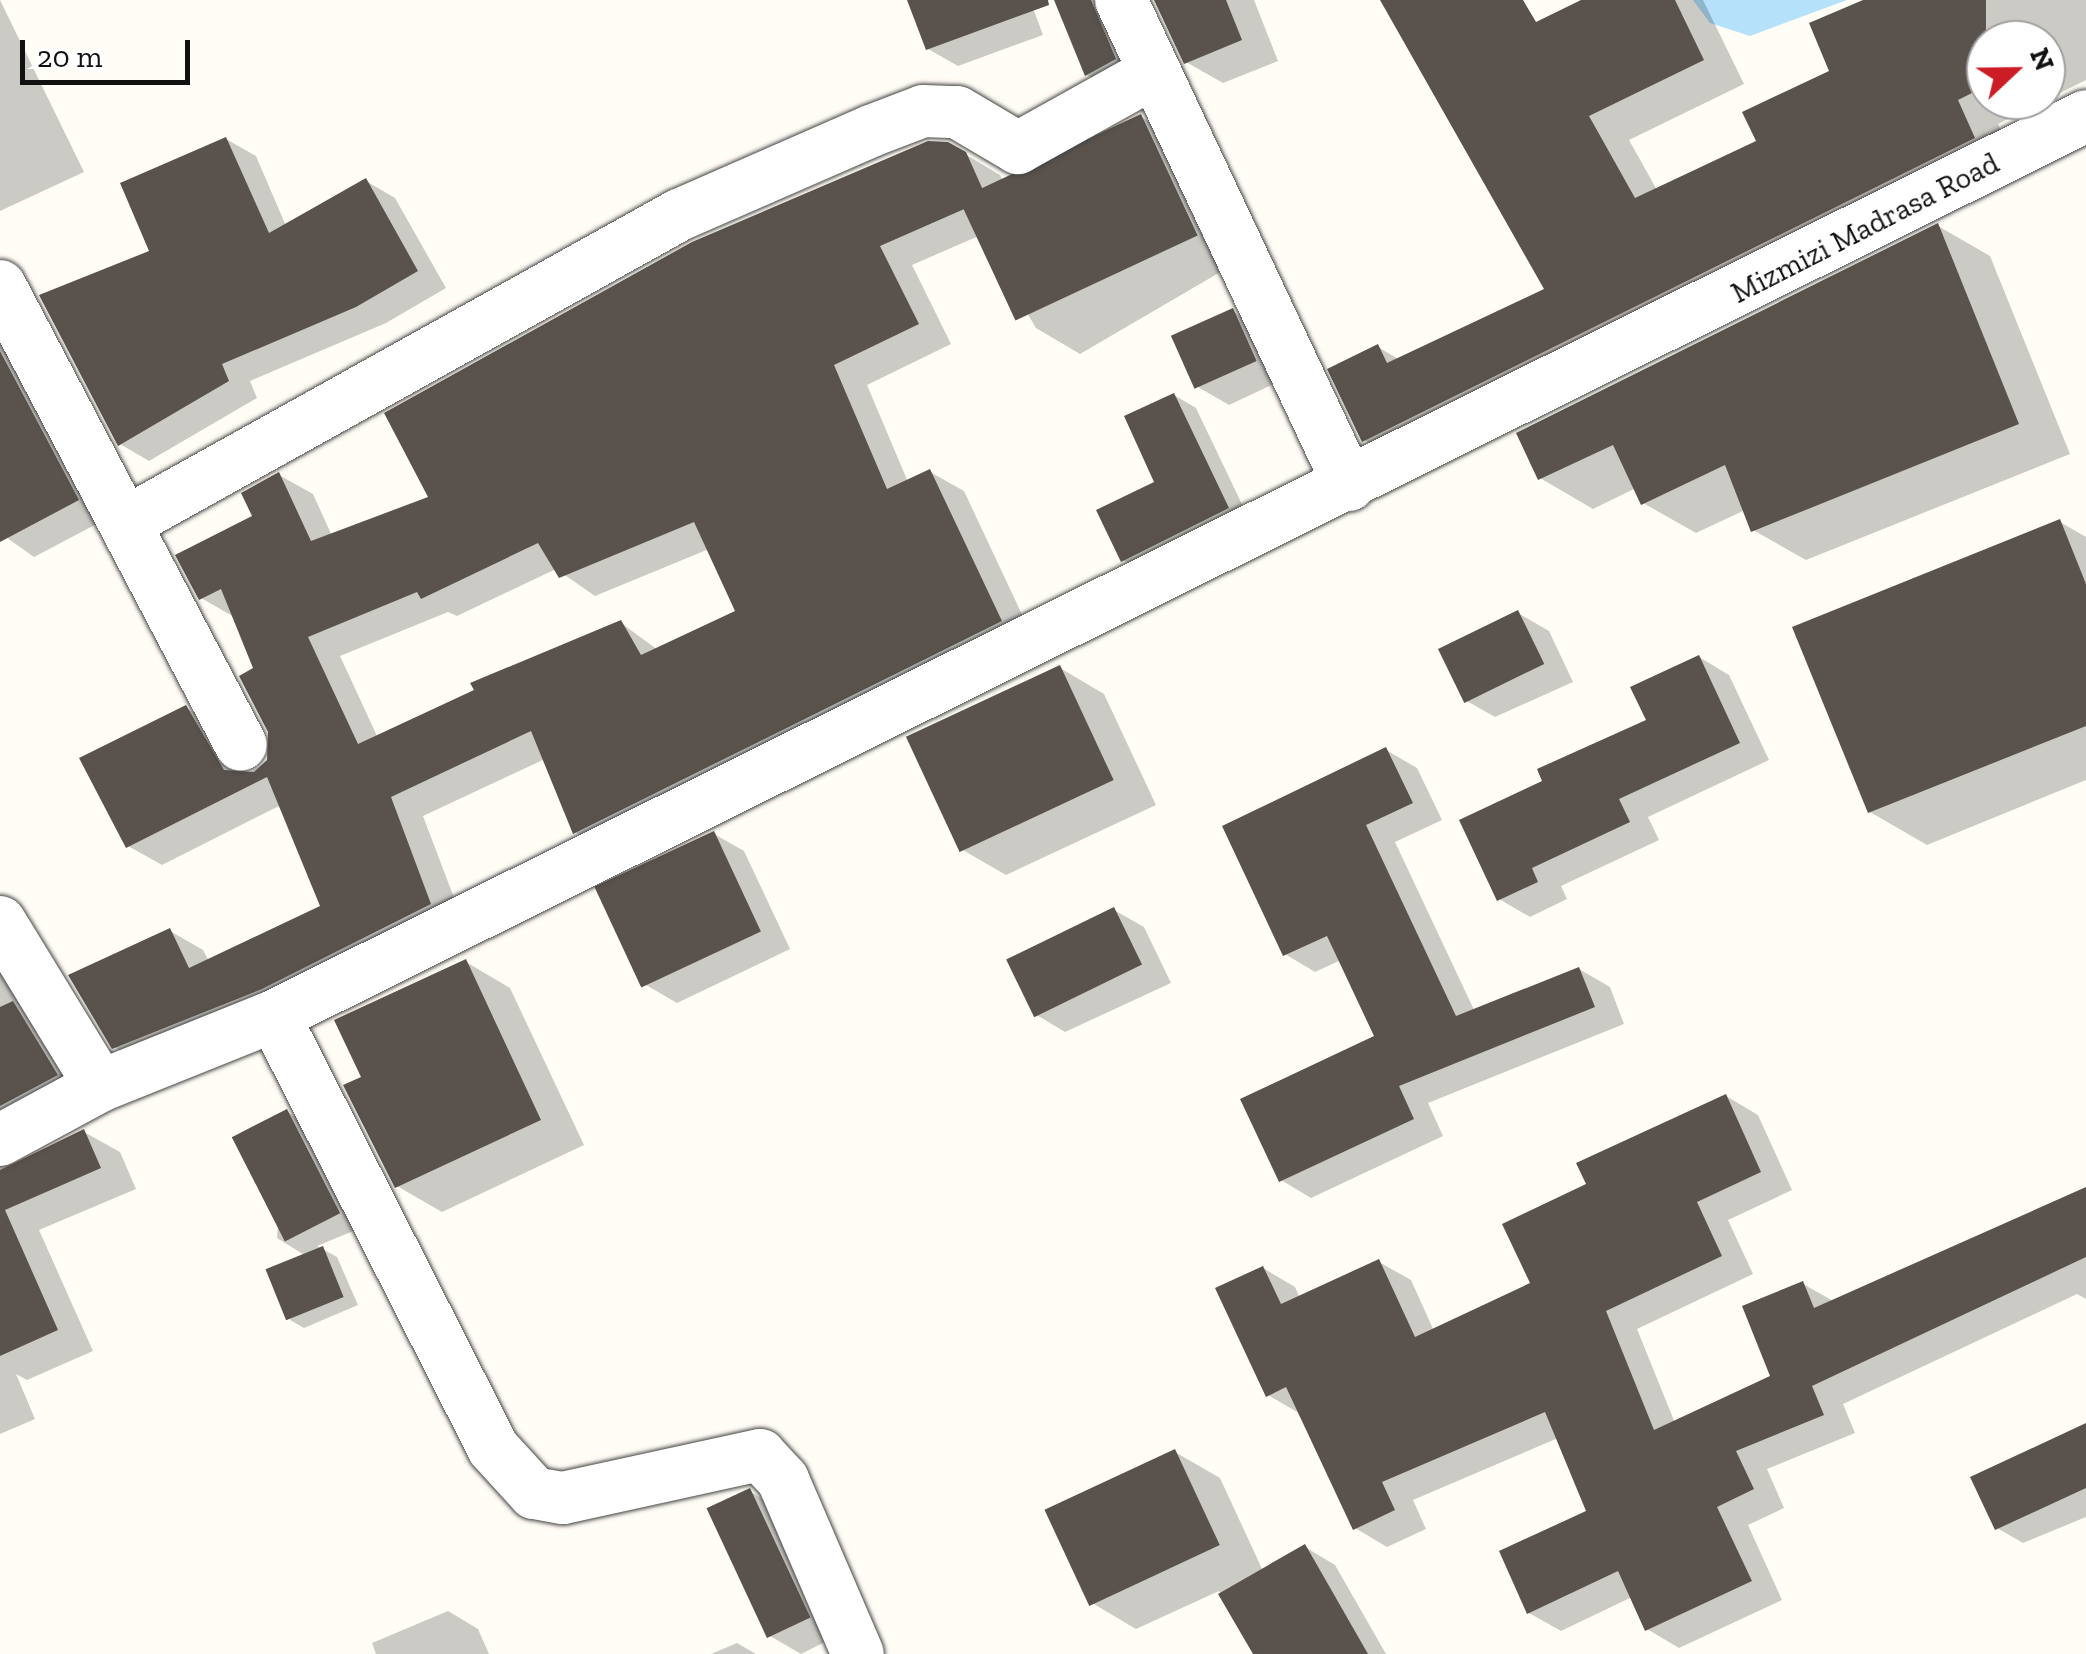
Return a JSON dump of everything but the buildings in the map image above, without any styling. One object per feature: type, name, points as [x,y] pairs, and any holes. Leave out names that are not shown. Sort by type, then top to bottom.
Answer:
[{"type":"street","points":[[1121,0],[1152,74],[1349,485]]},
{"type":"street","points":[[127,522],[646,232],[870,132],[923,111],[957,112],[1018,148],[1152,74]]},
{"type":"street","name":"Mizmizi Madrasa Road","points":[[0,1140],[100,1086],[274,1016],[1644,340],[2086,116]]},
{"type":"street","points":[[0,286],[241,746]]},
{"type":"street","points":[[0,922],[100,1086]]},
{"type":"street","points":[[274,1016],[503,1460],[534,1493],[563,1498],[760,1455],[783,1480],[858,1654]]},
{"type":"water","points":[[1693,0],[1847,0],[1750,36],[1710,23]]}]
